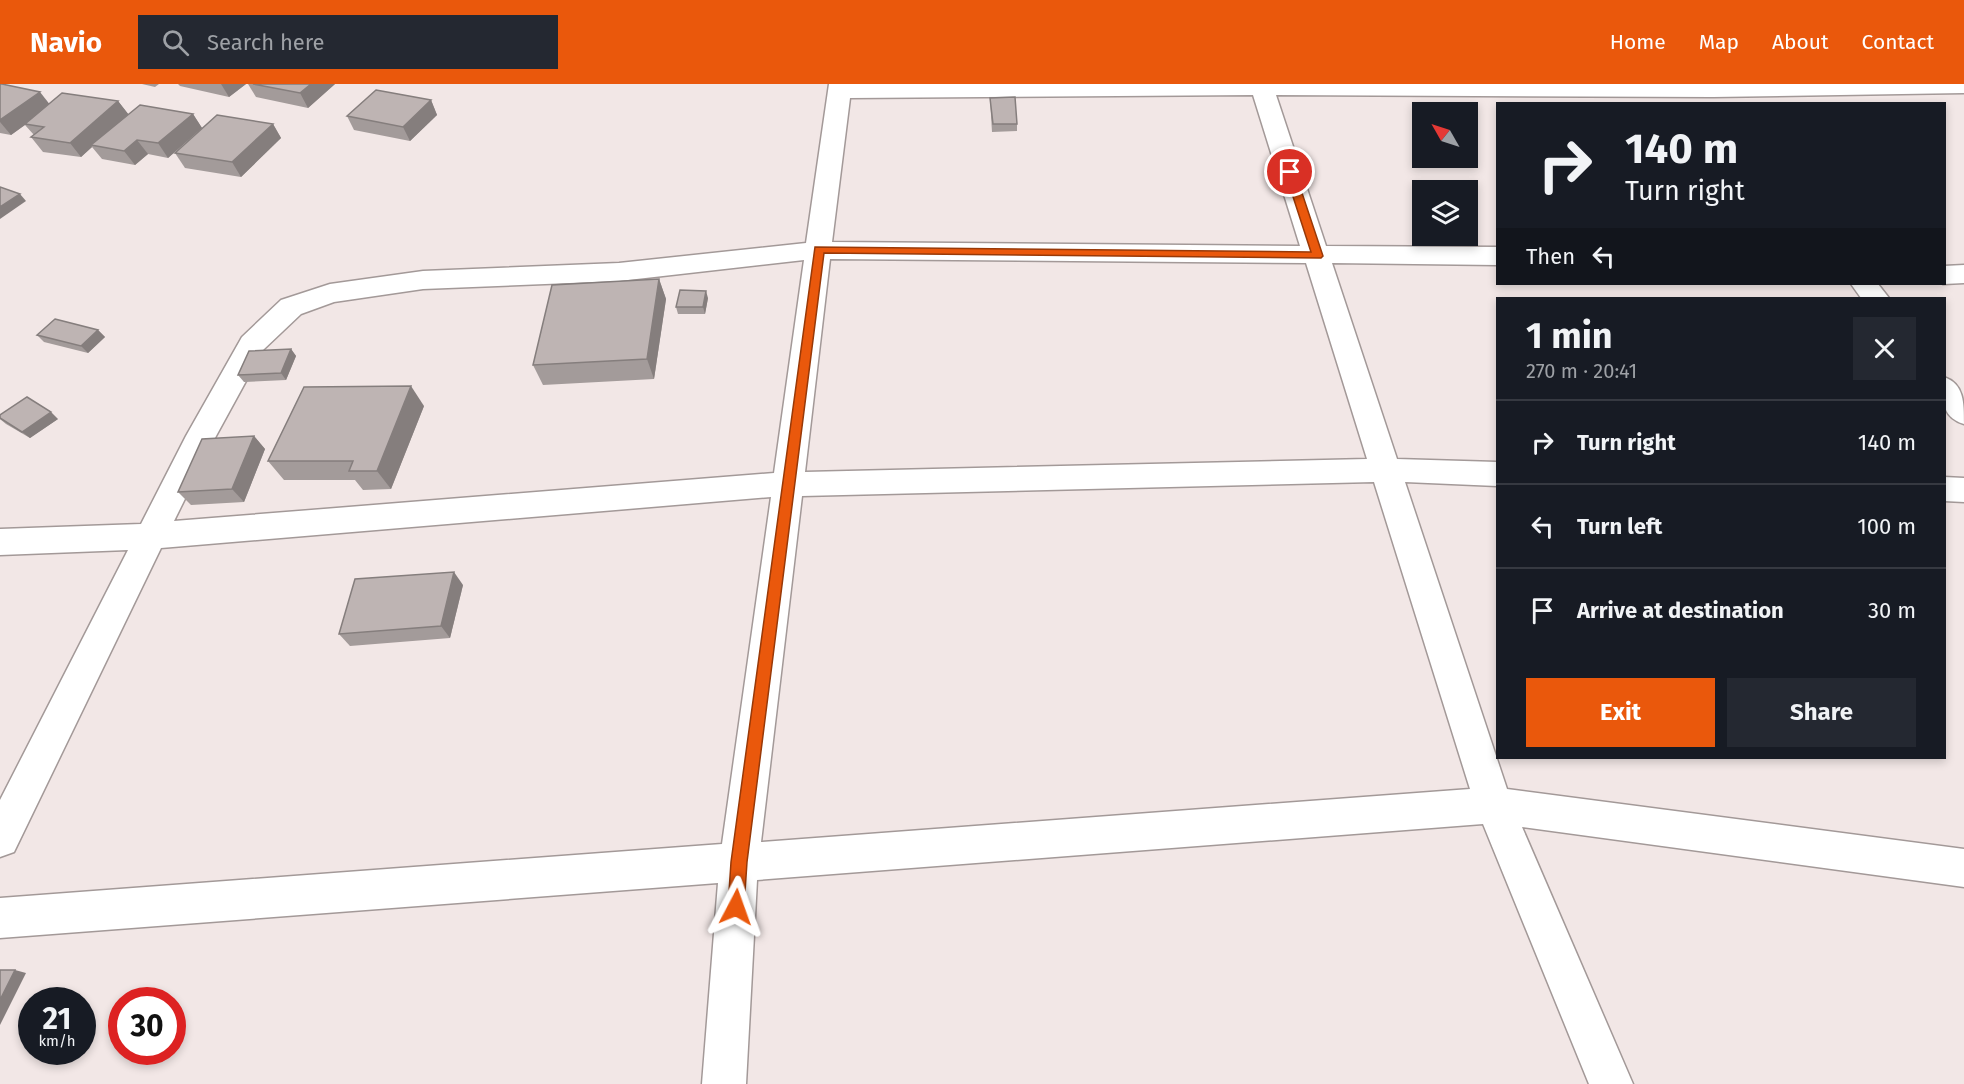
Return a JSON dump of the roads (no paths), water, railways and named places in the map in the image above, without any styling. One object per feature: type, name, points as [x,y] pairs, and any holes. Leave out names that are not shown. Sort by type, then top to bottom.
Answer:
[{"type":"street","points":[[1262,86],[1494,805],[1611,1084]]},
{"type":"street","points":[[724,1084],[739,862],[840,87],[1262,86],[1715,92],[1964,86]]},
{"type":"street","points":[[0,839],[201,436],[252,344],[291,307],[330,293],[423,280],[619,272],[819,250],[1496,256]]},
{"type":"street","points":[[1946,275],[1964,274]]},
{"type":"street","points":[[1864,285],[1874,297]]},
{"type":"street","points":[[1946,390],[1964,413]]},
{"type":"street","points":[[0,542],[151,536],[788,484],[1387,470],[1496,474]]},
{"type":"street","points":[[1946,489],[1964,490]]},
{"type":"street","points":[[0,918],[1494,805],[1964,868]]}]
